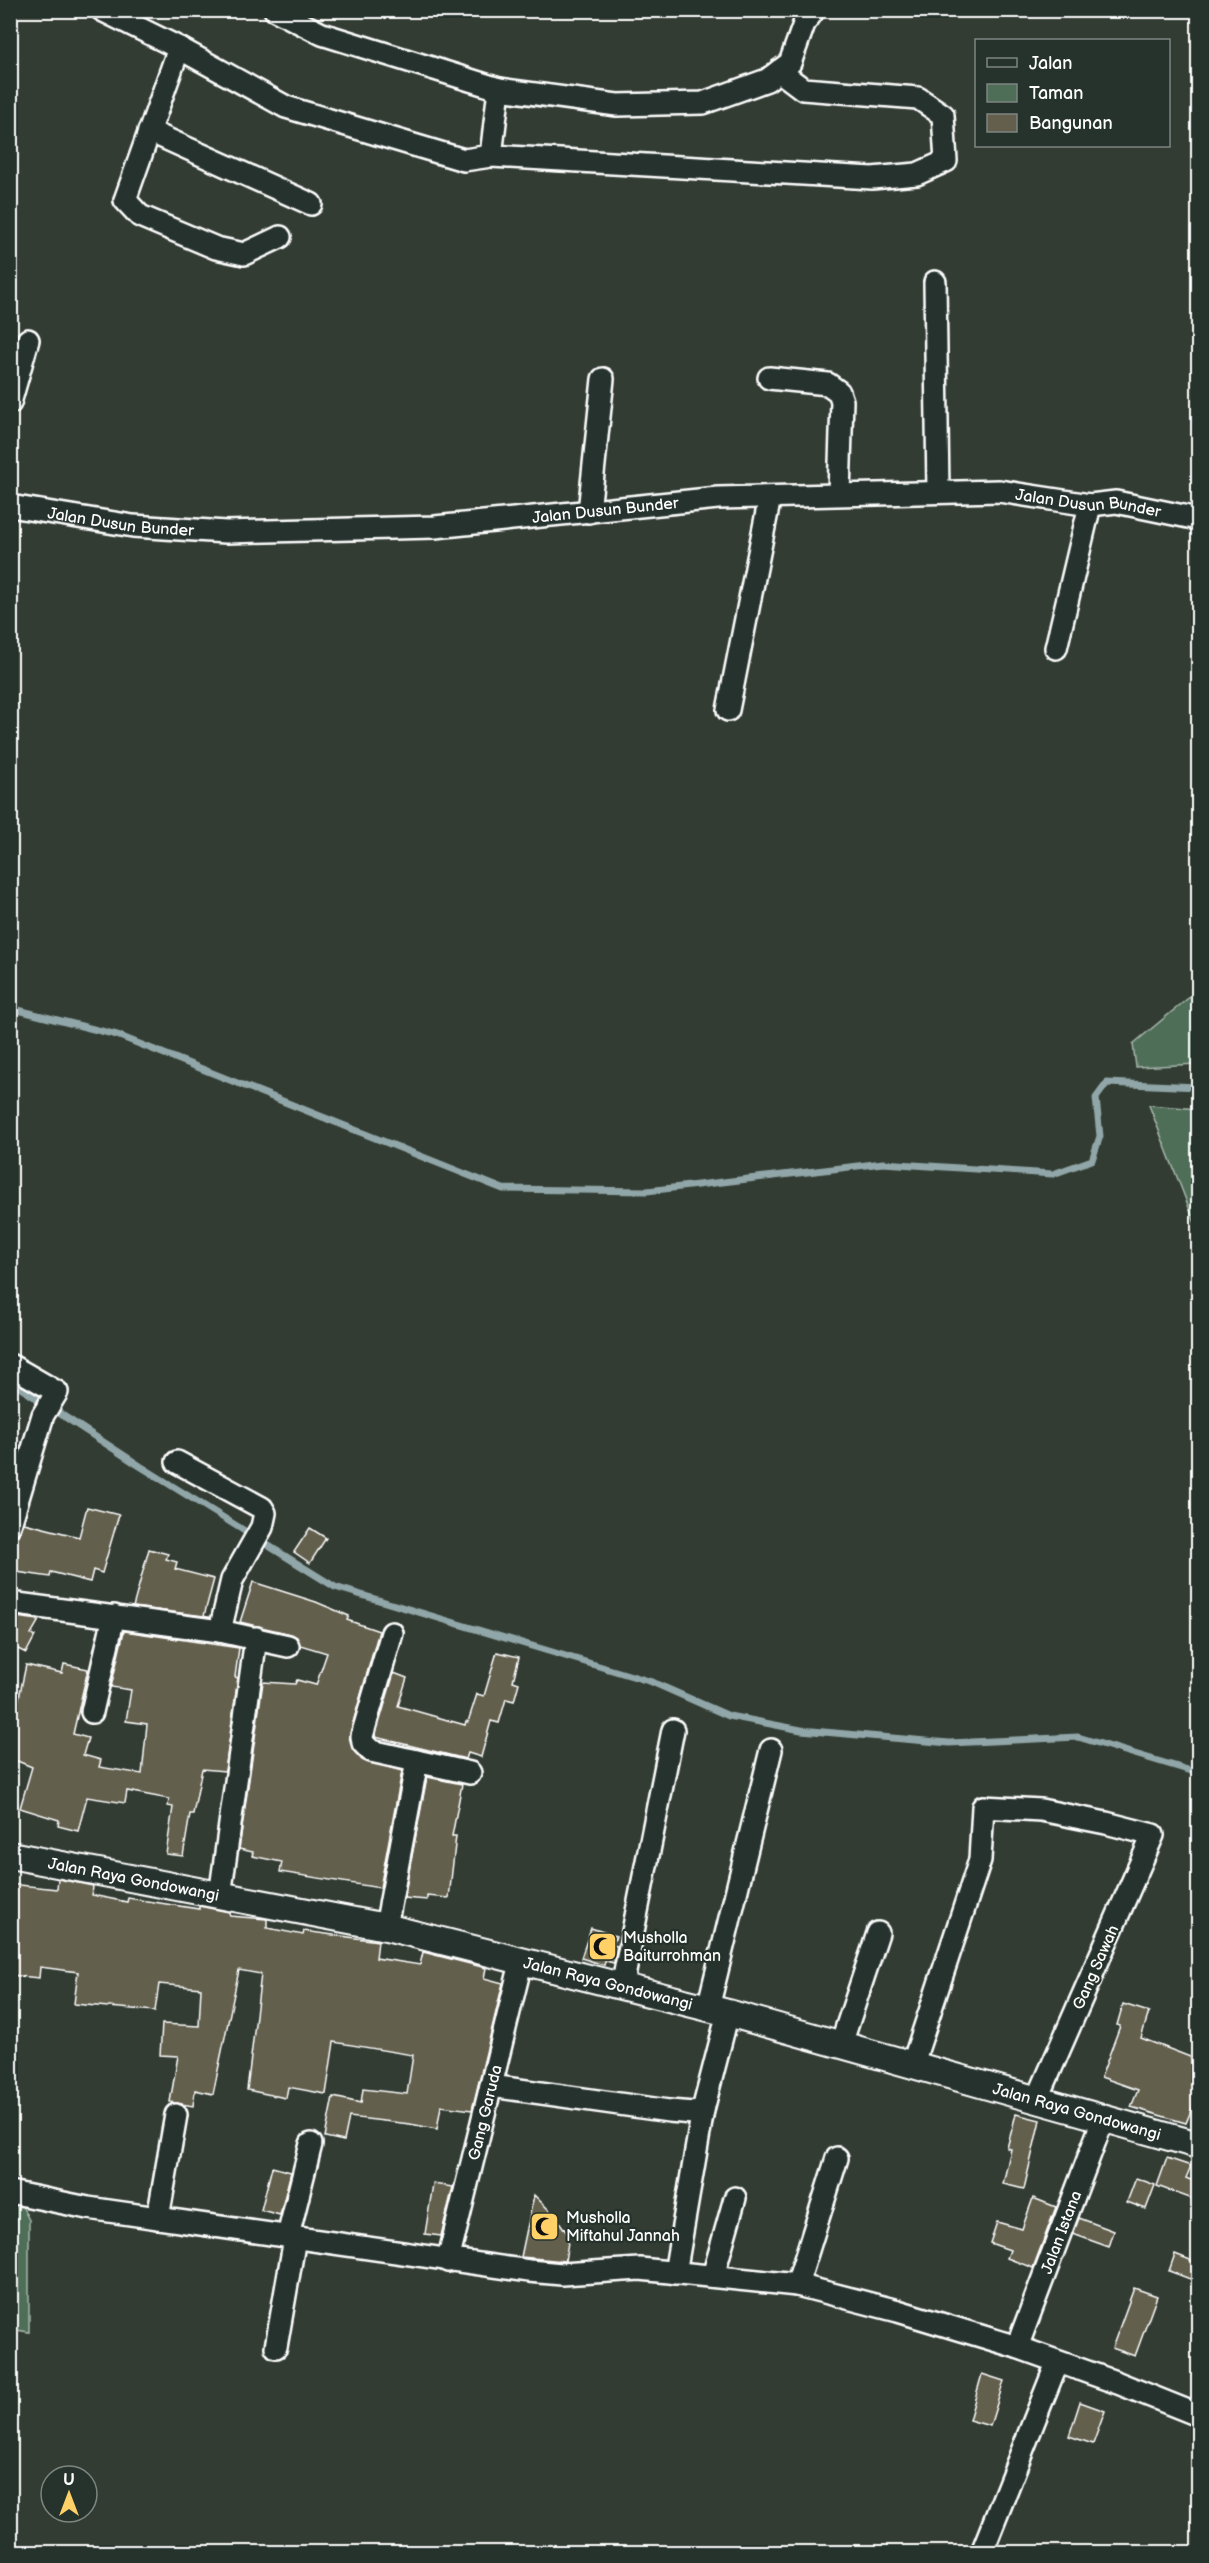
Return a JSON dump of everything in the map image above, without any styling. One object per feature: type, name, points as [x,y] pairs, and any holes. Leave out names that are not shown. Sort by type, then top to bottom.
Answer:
[{"type":"street","points":[[102,10],[178,48],[286,107],[464,160],[491,156],[872,178],[917,174],[946,162],[943,115],[918,98],[803,89],[779,71]]},
{"type":"street","points":[[275,10],[322,34],[499,89],[617,105],[703,103],[767,80],[790,63],[804,24],[814,10]]},
{"type":"street","points":[[178,48],[124,200],[140,216],[216,248],[244,254],[280,237]]},
{"type":"street","points":[[491,156],[499,89]]},
{"type":"street","points":[[149,131],[310,204]]},
{"type":"street","points":[[935,282],[938,491]]},
{"type":"street","points":[[10,403],[28,340]]},
{"type":"street","points":[[769,378],[828,384],[839,392],[842,401],[839,494]]},
{"type":"street","points":[[589,512],[603,379]]},
{"type":"street","name":"Jalan Dusun Bunder","points":[[10,506],[133,526],[226,532],[435,526],[718,498],[999,491],[1090,505],[1116,502],[1198,519]]},
{"type":"street","points":[[728,710],[770,496]]},
{"type":"street","points":[[1056,648],[1090,505]]},
{"type":"street","points":[[10,1365],[57,1392],[47,1407],[10,1525]]},
{"type":"street","points":[[177,1462],[262,1508],[265,1515],[262,1527],[232,1580],[220,1631]]},
{"type":"street","points":[[13,1609],[114,1616],[220,1631],[288,1646]]},
{"type":"street","points":[[92,1712],[114,1616]]},
{"type":"street","points":[[392,1633],[362,1736],[363,1743],[371,1751],[470,1773]]},
{"type":"street","points":[[220,1896],[256,1638]]},
{"type":"street","points":[[621,1987],[673,1730]]},
{"type":"street","points":[[675,2273],[718,2010],[771,1750]]},
{"type":"street","points":[[386,1927],[417,1761]]},
{"type":"street","name":"Gang Sawah","points":[[912,2066],[980,1860],[983,1807],[1041,1810],[1154,1835],[1038,2098]]},
{"type":"street","name":"Jalan Raya Gondowangi","points":[[10,1855],[386,1927],[521,1963],[718,2010],[912,2066],[1038,2098],[1198,2145]]},
{"type":"street","points":[[841,2044],[878,1933]]},
{"type":"street","name":"Gang Garuda","points":[[448,2261],[521,1963]]},
{"type":"street","points":[[491,2086],[669,2111],[703,2110]]},
{"type":"street","points":[[158,2218],[176,2115]]},
{"type":"street","name":"Jalan Istana","points":[[1017,2347],[1104,2117]]},
{"type":"street","points":[[276,2347],[291,2237],[310,2144]]},
{"type":"street","points":[[796,2285],[837,2158]]},
{"type":"street","points":[[10,2192],[88,2208],[360,2246],[448,2261],[562,2274],[640,2269],[796,2285],[898,2311],[1017,2347],[1118,2383],[1198,2415]]},
{"type":"street","points":[[713,2276],[735,2198]]},
{"type":"street","points":[[982,2553],[1057,2363]]},
{"type":"green space","points":[[1198,990],[1198,1064],[1136,1067],[1133,1044]]},
{"type":"green space","points":[[1149,1105],[1198,1109],[1198,1231]]},
{"type":"green space","points":[[10,2199],[21,2204],[29,2220],[29,2332],[11,2329]]},
{"type":"building","points":[[87,1507],[119,1515],[102,1573],[93,1570],[90,1582],[51,1572],[50,1577],[10,1571],[11,1537],[19,1534],[24,1523],[79,1537]]},
{"type":"building","points":[[310,1528],[326,1538],[310,1563],[294,1552]]},
{"type":"building","points":[[149,1549],[168,1554],[166,1559],[177,1562],[175,1569],[214,1579],[204,1616],[133,1607]]},
{"type":"building","points":[[253,1582],[316,1602],[349,1616],[347,1620],[379,1631],[349,1737],[354,1751],[362,1760],[402,1771],[380,1888],[280,1872],[282,1862],[252,1856],[253,1852],[239,1849],[263,1682],[295,1684],[297,1680],[316,1685],[327,1653],[300,1645],[297,1637],[291,1634],[240,1622]]},
{"type":"building","points":[[16,1617],[39,1620],[31,1634],[35,1636],[26,1653],[10,1645],[10,1627]]},
{"type":"building","points":[[124,1631],[239,1648],[235,1677],[238,1678],[225,1771],[202,1769],[193,1814],[190,1814],[183,1856],[166,1854],[173,1807],[168,1806],[169,1799],[127,1791],[125,1803],[87,1797],[78,1831],[58,1826],[59,1820],[20,1808],[32,1767],[10,1758],[10,1720],[14,1721],[26,1665],[62,1673],[64,1664],[88,1669],[73,1734],[88,1738],[83,1755],[101,1760],[99,1767],[142,1774],[147,1724],[126,1721],[131,1690],[111,1687]]},
{"type":"building","points":[[497,1652],[519,1657],[513,1681],[519,1683],[514,1701],[506,1699],[499,1723],[491,1721],[481,1757],[468,1753],[466,1759],[375,1737],[394,1673],[407,1678],[398,1706],[465,1725],[477,1694],[484,1696]]},
{"type":"building","points":[[427,1777],[462,1784],[452,1836],[456,1836],[449,1898],[427,1896],[427,1900],[404,1898]]},
{"type":"building","points":[[58,1879],[93,1886],[92,1895],[127,1902],[128,1898],[199,1909],[199,1906],[229,1912],[230,1916],[267,1919],[267,1928],[303,1935],[304,1931],[378,1941],[376,1958],[420,1965],[423,1952],[486,1968],[484,1978],[503,1983],[472,2110],[441,2106],[437,2129],[349,2117],[344,2141],[325,2137],[333,2097],[361,2103],[363,2089],[407,2094],[413,2055],[334,2042],[326,2094],[288,2087],[286,2098],[247,2090],[261,1974],[239,1970],[213,2094],[195,2090],[193,2106],[170,2102],[178,2056],[160,2055],[162,2024],[199,2026],[201,1988],[159,1984],[155,2011],[74,2004],[78,1972],[40,1967],[39,1978],[10,1975],[10,1884],[57,1889]]},
{"type":"building","name":"Musholla Baiturrohman","points":[[591,1928],[616,1936],[613,1945],[617,1946],[614,1963],[605,1961],[604,1965],[581,1958]]},
{"type":"building","points":[[1123,2004],[1149,2012],[1141,2038],[1198,2060],[1198,2094],[1186,2123],[1131,2107],[1138,2090],[1101,2077],[1120,2026],[1117,2025]]},
{"type":"building","points":[[1016,2114],[1040,2120],[1024,2189],[1003,2184],[1011,2149],[1007,2148]]},
{"type":"building","points":[[1167,2158],[1191,2166],[1186,2178],[1198,2183],[1198,2201],[1157,2186]]},
{"type":"building","points":[[272,2167],[291,2172],[280,2215],[261,2210]]},
{"type":"building","points":[[1136,2178],[1155,2185],[1146,2209],[1127,2202]]},
{"type":"building","points":[[433,2184],[453,2187],[441,2236],[425,2234]]},
{"type":"building","name":"Musholla Miftahul Jannah","points":[[534,2195],[556,2217],[569,2236],[565,2261],[521,2257]]},
{"type":"building","points":[[1033,2198],[1056,2207],[1033,2268],[1007,2258],[1010,2250],[990,2243],[997,2222],[1022,2229]]},
{"type":"building","points":[[1079,2218],[1114,2231],[1109,2247],[1073,2234]]},
{"type":"building","points":[[1175,2254],[1198,2263],[1198,2282],[1169,2271]]},
{"type":"building","points":[[1134,2288],[1157,2296],[1135,2356],[1112,2348]]},
{"type":"building","points":[[982,2374],[1004,2381],[990,2426],[969,2420]]},
{"type":"building","points":[[1080,2402],[1105,2411],[1093,2444],[1069,2436]]},
{"type":"waterway","points":[[10,1008],[117,1035],[503,1189],[647,1191],[883,1163],[1053,1174],[1092,1160],[1100,1136],[1096,1098],[1107,1083],[1198,1087]]},
{"type":"waterway","points":[[10,1381],[140,1466],[335,1587],[652,1682],[729,1716],[801,1730],[949,1743],[1078,1737],[1198,1773]]},
{"type":"place","name":"Musholla Baiturrohman","points":[[602,1946]]},
{"type":"place","name":"Musholla Miftahul Jannah","points":[[545,2226]]}]
